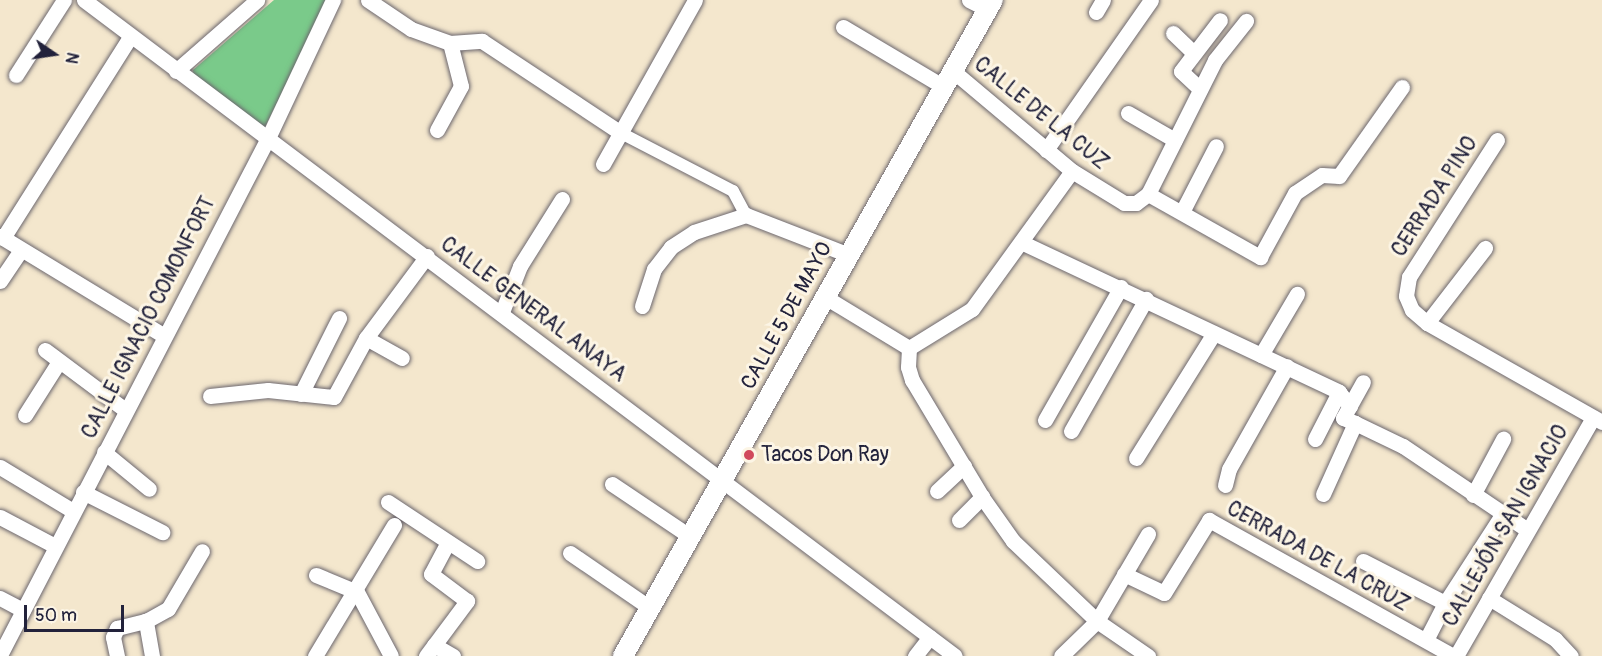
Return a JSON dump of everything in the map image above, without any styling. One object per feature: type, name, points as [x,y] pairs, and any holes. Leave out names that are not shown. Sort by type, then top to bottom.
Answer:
[{"type":"street","points":[[16,75],[64,0]]},
{"type":"street","name":"CALLE GENERAL ANAYA","points":[[84,0],[130,37],[502,312],[722,482],[955,656]]},
{"type":"street","points":[[176,70],[257,0]]},
{"type":"street","name":"CALLE IGNACIO COMONFORT","points":[[0,655],[124,409],[268,138],[333,0]]},
{"type":"street","points":[[368,0],[411,29],[450,43],[483,41],[621,133],[733,191],[746,215]]},
{"type":"street","points":[[603,164],[695,0]]},
{"type":"street","points":[[969,0],[990,5]]},
{"type":"street","points":[[1047,150],[1151,0]]},
{"type":"street","name":"CALLE 5 DE MAYO","points":[[623,656],[990,5]]},
{"type":"street","points":[[1200,89],[1181,71],[1220,20]]},
{"type":"street","points":[[1246,21],[1215,60],[1148,194],[1260,256],[1295,193],[1322,175],[1339,176],[1402,87]]},
{"type":"street","name":"CALLE DE LA CUZ","points":[[843,27],[949,79],[1047,150],[1072,171],[1124,203],[1136,203],[1148,194]]},
{"type":"street","points":[[1173,33],[1194,52]]},
{"type":"street","points":[[130,37],[2,237],[163,335]]},
{"type":"street","points":[[437,130],[460,86],[450,43]]},
{"type":"street","points":[[1128,113],[1175,141]]},
{"type":"street","name":"CERRADA PINO","points":[[1427,323],[1412,310],[1406,296],[1409,277],[1497,140]]},
{"type":"street","points":[[1182,212],[1216,146]]},
{"type":"street","points":[[909,348],[972,309],[1023,243],[1072,171]]},
{"type":"street","points":[[502,312],[520,266],[562,199]]},
{"type":"street","points":[[642,306],[654,269],[671,247],[694,232],[746,215],[849,255]]},
{"type":"street","points":[[1023,243],[1287,366],[1339,392],[1350,406]]},
{"type":"street","points":[[1485,248],[1427,323],[1600,421]]},
{"type":"street","points":[[0,281],[21,250]]},
{"type":"street","points":[[210,396],[268,390],[334,397],[366,338],[427,256]]},
{"type":"street","points":[[1045,420],[1121,287]]},
{"type":"street","points":[[1261,355],[1297,294]]},
{"type":"street","points":[[825,297],[909,348]]},
{"type":"street","points":[[1071,431],[1146,299]]},
{"type":"street","points":[[301,394],[339,318]]},
{"type":"street","points":[[1136,458],[1214,333]]},
{"type":"street","points":[[366,338],[402,358]]},
{"type":"street","points":[[909,348],[908,368],[912,380],[982,497],[1013,541],[1097,621],[1148,656]]},
{"type":"street","points":[[45,350],[58,363],[124,409]]},
{"type":"street","points":[[25,415],[58,363]]},
{"type":"street","points":[[1225,484],[1287,366]]},
{"type":"street","points":[[1362,382],[1343,418],[1402,446],[1526,529]]},
{"type":"street","points":[[1315,439],[1339,392]]},
{"type":"street","name":"CALLEJÓN SAN IGNACIO","points":[[1455,656],[1526,529],[1600,421]]},
{"type":"street","points":[[1323,494],[1355,423]]},
{"type":"street","points":[[1473,495],[1503,438]]},
{"type":"street","points":[[104,452],[149,489]]},
{"type":"street","points":[[937,490],[964,466]]},
{"type":"street","points":[[0,467],[74,511]]},
{"type":"street","points":[[612,484],[691,537]]},
{"type":"street","points":[[83,492],[162,532]]},
{"type":"street","points":[[959,520],[982,497]]},
{"type":"street","points":[[388,502],[477,561]]},
{"type":"street","points":[[1455,656],[1426,640],[1445,603],[1502,515]]},
{"type":"street","points":[[0,518],[55,546]]},
{"type":"street","name":"CERRADA DE LA CRUZ","points":[[1124,574],[1164,593],[1209,520],[1426,640]]},
{"type":"street","points":[[315,656],[357,592],[394,525]]},
{"type":"street","points":[[1061,656],[1097,621],[1148,534]]},
{"type":"street","points":[[448,542],[430,574],[464,597],[465,608],[430,650],[453,656]]},
{"type":"street","points":[[117,656],[113,638],[117,628],[146,621],[168,609],[202,551]]},
{"type":"street","points":[[570,553],[650,608]]},
{"type":"street","points":[[1363,561],[1445,603]]},
{"type":"street","points":[[316,575],[357,592],[390,656]]},
{"type":"street","points":[[0,598],[23,610]]},
{"type":"street","points":[[1489,598],[1555,639],[1570,656]]},
{"type":"street","points":[[146,621],[152,656]]},
{"type":"street","points":[[915,656],[930,637]]},
{"type":"green space","points":[[274,0],[328,0],[263,131],[194,80],[193,70]]},
{"type":"place","name":"Tacos Don Ray","points":[[749,455]]}]
